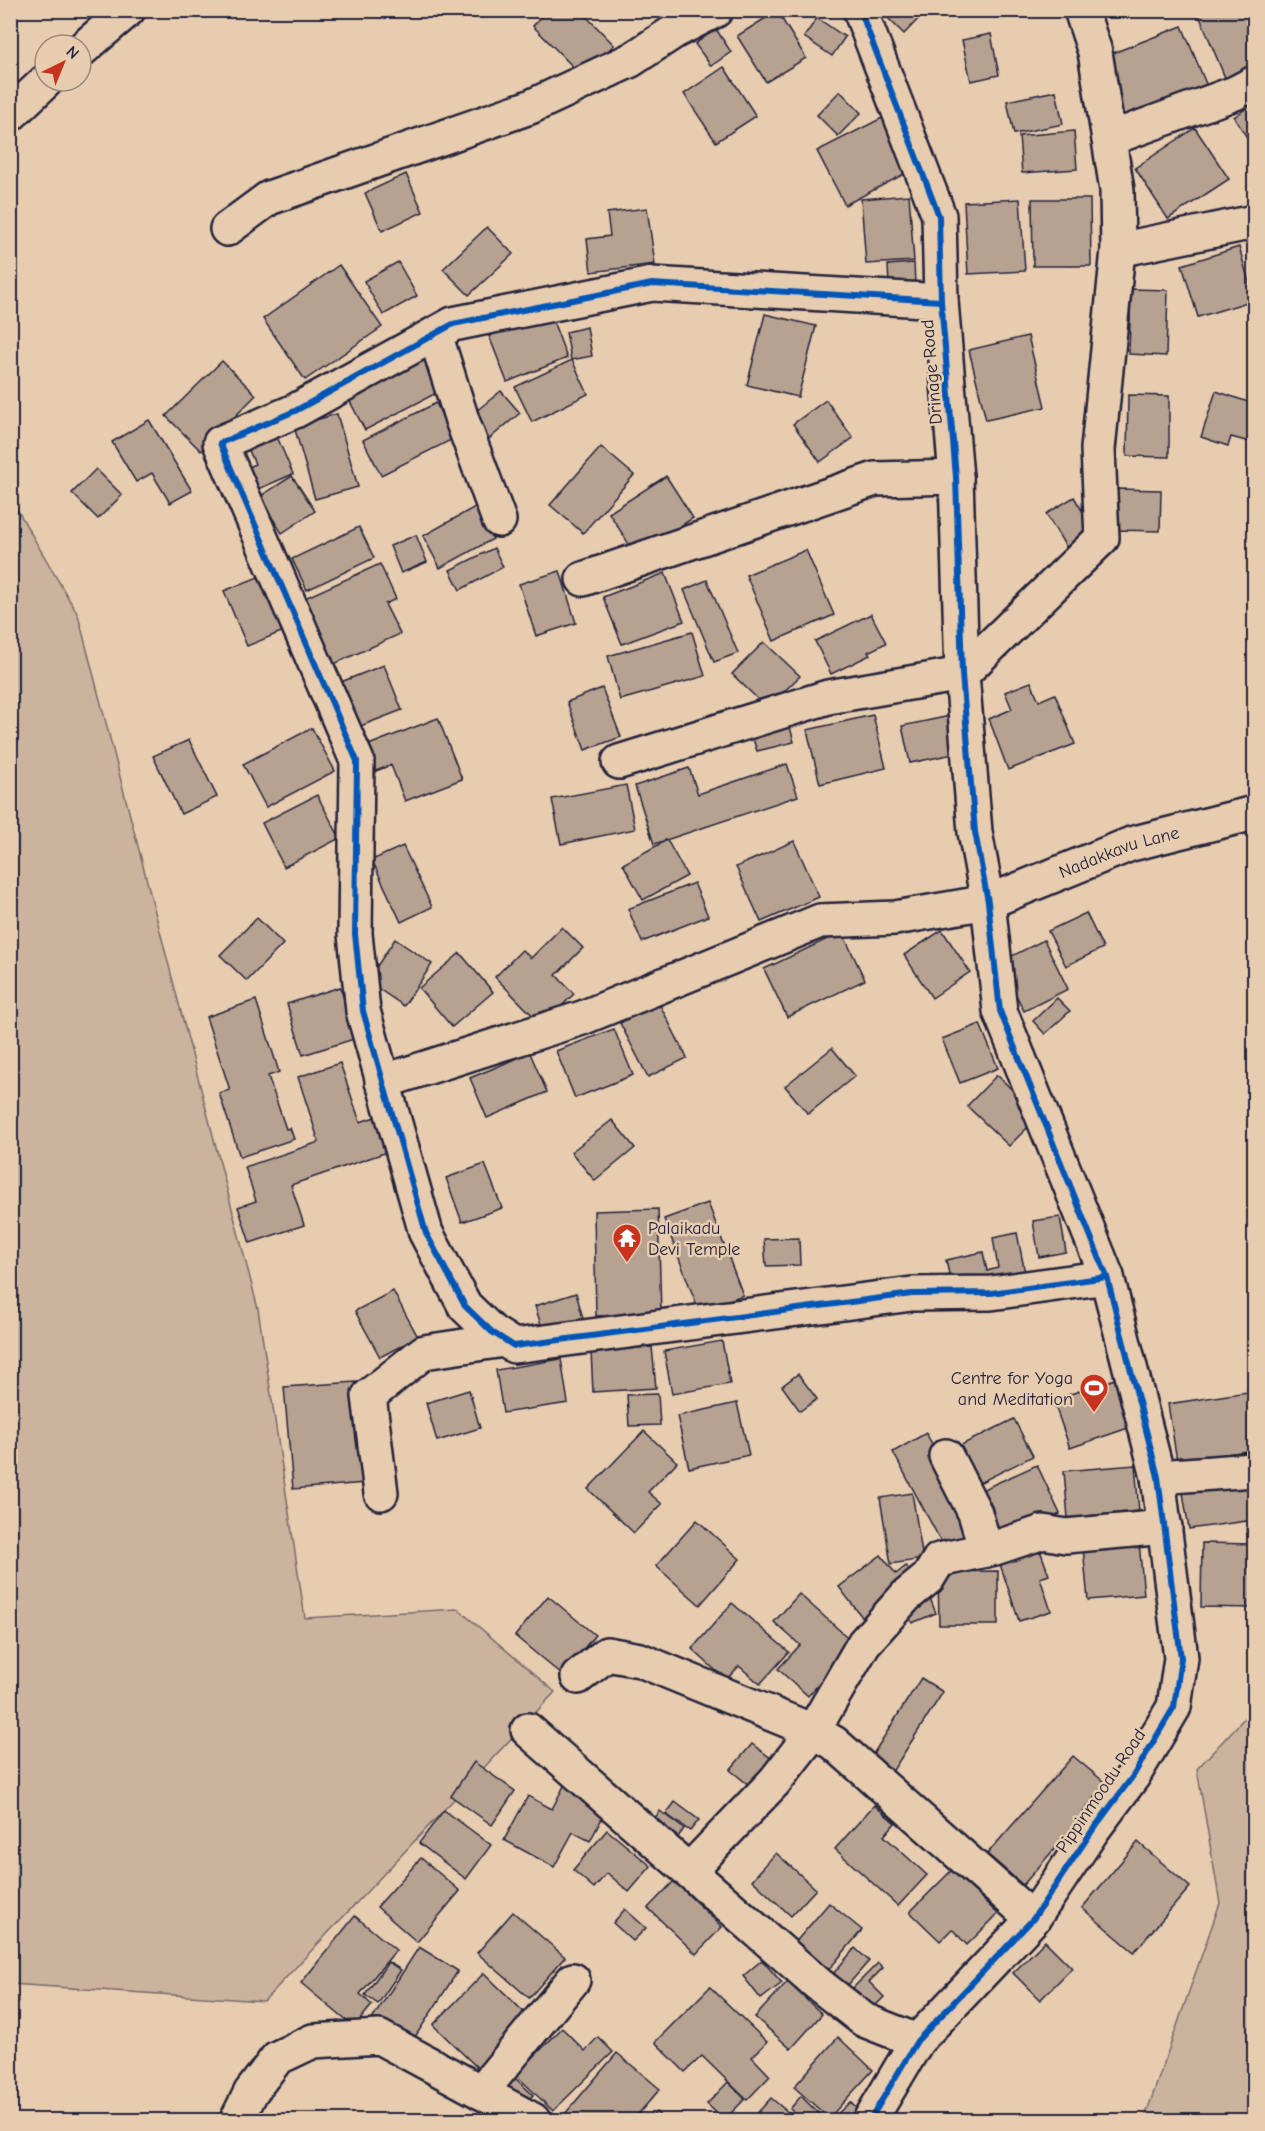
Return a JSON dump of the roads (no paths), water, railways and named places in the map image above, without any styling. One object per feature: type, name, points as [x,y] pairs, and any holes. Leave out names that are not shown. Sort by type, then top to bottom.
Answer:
[{"type":"street","points":[[93,40],[128,10]]},
{"type":"street","name":"Drinage Road","points":[[860,10],[939,216],[941,301],[956,477],[962,674],[975,832],[988,902]]},
{"type":"street","points":[[619,762],[828,697],[962,674],[1102,538],[1098,449],[1118,250],[1117,190],[1095,52],[1081,10]]},
{"type":"street","points":[[227,229],[269,198],[530,107],[631,60],[708,12]]},
{"type":"street","points":[[1109,139],[1235,93],[1254,83]]},
{"type":"street","points":[[10,115],[33,93]]},
{"type":"street","points":[[1118,250],[1254,222]]},
{"type":"street","points":[[941,301],[652,284],[453,324],[295,411],[220,443],[357,761],[355,934],[363,1011],[426,1233],[465,1306],[492,1332],[514,1346],[912,1294],[991,1293],[1107,1277]]},
{"type":"street","points":[[435,334],[462,420],[499,520]]},
{"type":"street","points":[[583,579],[875,478],[956,477]]},
{"type":"street","name":"Nadakkavu Lane","points":[[382,1082],[582,1018],[820,921],[895,918],[988,902],[1131,844],[1254,813]]},
{"type":"street","name":"Pippinmoodu Road","points":[[870,2121],[917,2041],[1033,1919],[1092,1831],[1133,1776],[1174,1707],[1180,1658],[1158,1477],[1107,1277],[1000,1011],[988,902]]},
{"type":"street","points":[[381,1493],[369,1396],[423,1352],[504,1340]]},
{"type":"street","points":[[946,1456],[975,1513],[986,1550]]},
{"type":"street","points":[[1158,1477],[1254,1470]]},
{"type":"street","points":[[689,1871],[775,1781],[813,1731],[864,1643],[906,1596],[928,1578],[939,1560],[986,1550],[1043,1532],[1065,1536],[1164,1527]]},
{"type":"street","points":[[578,1677],[607,1654],[640,1660],[813,1731],[834,1743],[1033,1919]]},
{"type":"street","points":[[528,1730],[818,1984],[864,2020],[917,2041]]},
{"type":"street","points":[[481,2092],[573,1980]]},
{"type":"street","points":[[237,2121],[252,2092],[277,2058],[313,2041],[379,2037],[533,2121]]},
{"type":"place","name":"Palaikadu Devi Temple","points":[[627,1264]]},
{"type":"place","name":"Centre for Yoga and Meditation","points":[[1094,1414]]}]
